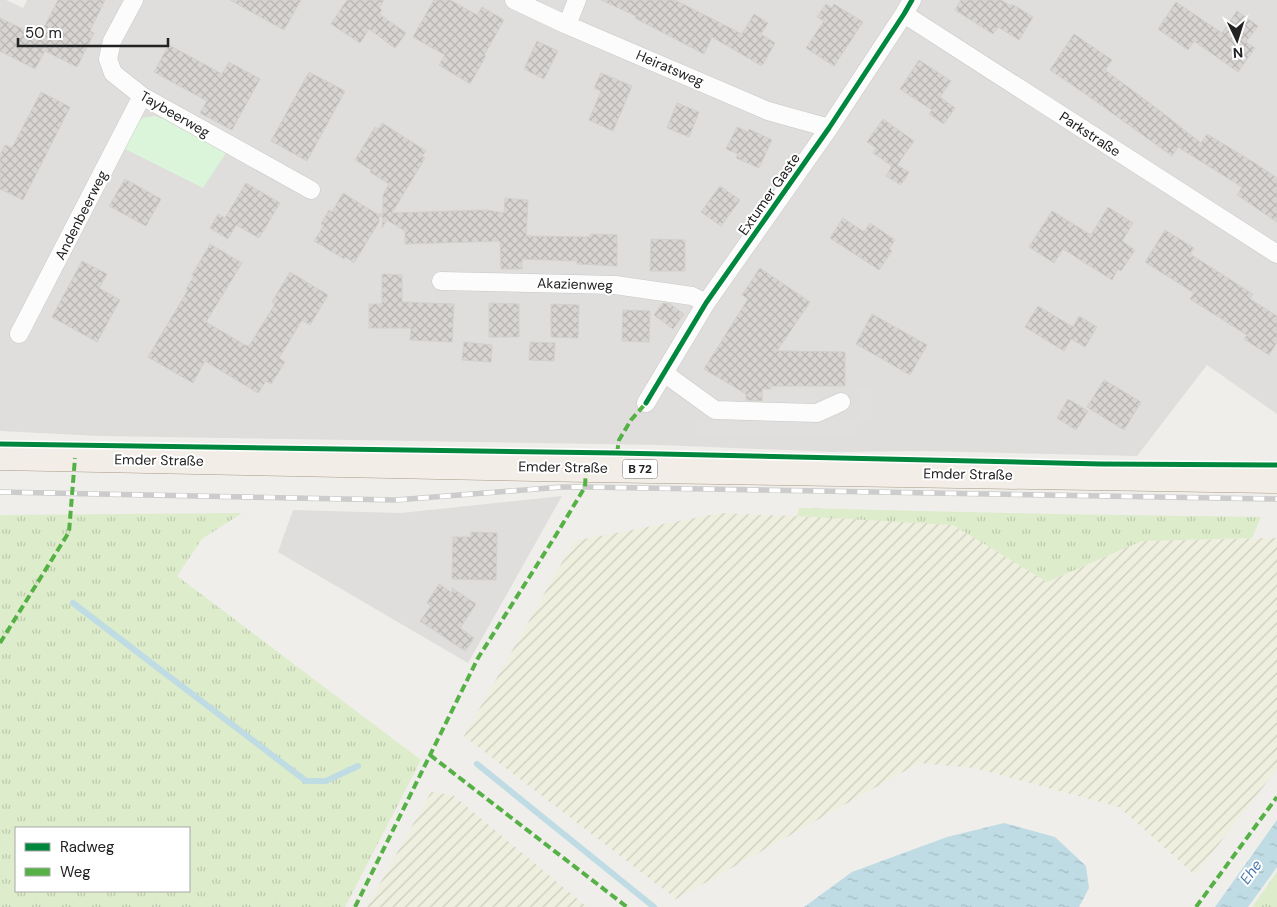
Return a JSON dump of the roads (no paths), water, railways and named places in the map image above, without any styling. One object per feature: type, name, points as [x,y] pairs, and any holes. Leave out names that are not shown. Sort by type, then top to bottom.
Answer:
[{"type":"main road","name":"Emder Straße","points":[[0,456],[1277,479]]},
{"type":"street","name":"Taybeerweg","points":[[134,0],[112,41],[108,59],[112,73],[142,96],[311,190]]},
{"type":"street","name":"Heiratsweg","points":[[514,0],[768,111],[829,128]]},
{"type":"street","points":[[567,24],[577,0]]},
{"type":"street","name":"Extumer Gaste","points":[[646,403],[706,303],[829,128],[908,7]]},
{"type":"street","name":"Parkstraße","points":[[908,7],[1277,254]]},
{"type":"street","name":"Andenbeerweg","points":[[19,334],[142,96]]},
{"type":"street","name":"Akazienweg","points":[[441,281],[614,285],[692,296],[706,303]]},
{"type":"street","points":[[664,373],[715,410],[817,413],[841,402]]},
{"type":"water","name":"Ehe","points":[[1277,820],[1277,867],[1248,907],[1215,907]]},
{"type":"water","points":[[1004,823],[1055,837],[1086,866],[1089,888],[1079,907],[804,907],[852,872],[947,837]]},
{"type":"waterway","points":[[73,603],[306,781],[326,781],[358,766]]},
{"type":"waterway","points":[[477,764],[654,907]]},
{"type":"railway","points":[[0,492],[396,500],[562,487],[585,487],[1277,499]]}]
